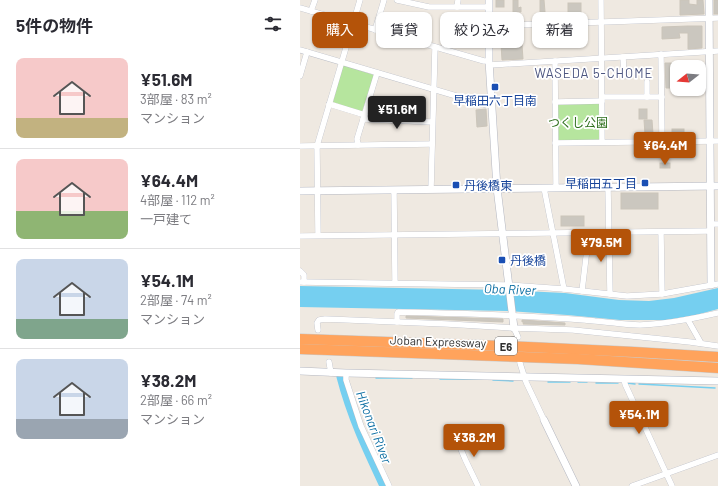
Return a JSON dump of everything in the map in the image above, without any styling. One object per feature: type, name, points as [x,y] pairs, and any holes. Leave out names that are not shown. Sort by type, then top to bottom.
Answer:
[{"type":"highway","name":"Joban Expressway","points":[[300,338],[528,347],[718,357]]},
{"type":"highway","name":"Joban Expressway","points":[[300,349],[578,360],[718,368]]},
{"type":"street","points":[[311,11],[315,0]]},
{"type":"street","points":[[356,12],[360,0]]},
{"type":"street","points":[[375,30],[384,0]]},
{"type":"street","points":[[397,0],[429,7],[457,7],[489,4]]},
{"type":"street","points":[[457,7],[458,0]]},
{"type":"street","points":[[601,0],[602,142]]},
{"type":"street","points":[[300,271],[304,275],[302,282],[508,286],[564,289],[627,296],[662,294],[714,284],[714,186],[710,141],[709,0]]},
{"type":"street","points":[[300,8],[314,12]]},
{"type":"street","points":[[524,25],[718,18]]},
{"type":"street","points":[[368,28],[489,63],[555,61],[718,51]]},
{"type":"street","points":[[430,189],[434,46]]},
{"type":"street","points":[[318,235],[317,146],[345,48]]},
{"type":"street","points":[[489,48],[497,188],[508,286],[516,336]]},
{"type":"street","points":[[300,50],[487,105],[492,105]]},
{"type":"street","points":[[300,76],[307,52]]},
{"type":"street","points":[[661,54],[662,141]]},
{"type":"street","points":[[623,57],[624,76]]},
{"type":"street","points":[[555,61],[556,188]]},
{"type":"street","points":[[358,145],[358,139],[377,73]]},
{"type":"street","points":[[647,82],[647,97]]},
{"type":"street","points":[[555,102],[662,97]]},
{"type":"street","points":[[329,104],[364,117],[432,122]]},
{"type":"street","points":[[555,143],[718,141]]},
{"type":"street","points":[[300,146],[432,144]]},
{"type":"street","points":[[300,191],[714,186]]},
{"type":"street","points":[[608,187],[610,294]]},
{"type":"street","points":[[544,188],[564,289]]},
{"type":"street","points":[[394,190],[395,283]]},
{"type":"street","points":[[300,236],[661,232],[713,226]]},
{"type":"street","points":[[582,291],[589,232]]},
{"type":"street","points":[[661,232],[662,294]]},
{"type":"street","points":[[397,322],[398,312],[512,314],[639,325],[688,320],[718,313]]},
{"type":"street","points":[[318,330],[317,323],[320,320],[325,319],[573,330],[718,346]]},
{"type":"street","points":[[688,320],[701,343]]},
{"type":"street","points":[[594,321],[599,333]]},
{"type":"street","points":[[330,362],[331,372]]},
{"type":"street","points":[[522,363],[525,376],[536,403],[576,486]]},
{"type":"street","points":[[300,371],[718,381]]},
{"type":"street","points":[[346,373],[346,380],[361,426],[388,486]]},
{"type":"street","points":[[624,378],[624,384],[672,486]]},
{"type":"street","points":[[456,435],[465,459],[478,486]]},
{"type":"street","points":[[632,486],[718,455]]},
{"type":"green space","points":[[343,65],[374,75],[362,112],[333,102]]},
{"type":"green space","name":"つくし公園","points":[[599,103],[599,140],[557,140],[557,104]]},
{"type":"water","points":[[300,286],[503,290],[565,293],[619,300],[649,301],[674,298],[718,288],[718,309],[696,315],[666,320],[620,320],[507,311],[300,307]]},
{"type":"building","points":[[496,0],[504,0],[504,7],[496,7]]},
{"type":"building","points":[[513,0],[518,0],[518,8],[521,7],[521,12],[513,12]]},
{"type":"building","points":[[540,0],[544,0],[545,12],[540,12]]},
{"type":"building","points":[[680,0],[689,0],[689,4],[697,5],[697,0],[703,0],[704,14],[680,15]]},
{"type":"building","points":[[714,0],[718,0],[718,14],[714,14]]},
{"type":"building","points":[[568,3],[581,3],[581,12],[568,12]]},
{"type":"building","points":[[702,26],[702,48],[688,49],[688,33],[679,33],[680,38],[662,39],[662,27]]},
{"type":"building","points":[[501,48],[522,48],[523,59],[502,60]]},
{"type":"building","points":[[665,63],[670,63],[670,88],[666,88]]},
{"type":"building","points":[[486,109],[487,126],[477,127],[476,110]]},
{"type":"building","points":[[639,109],[647,109],[647,119],[639,119]]},
{"type":"building","points":[[644,120],[652,120],[653,134],[645,134]]},
{"type":"building","points":[[672,129],[684,129],[684,137],[672,137]]},
{"type":"building","points":[[660,163],[670,163],[670,168],[660,168]]},
{"type":"building","points":[[621,193],[658,193],[658,209],[621,209]]},
{"type":"building","points":[[561,216],[584,216],[584,226],[561,226]]},
{"type":"building","points":[[406,316],[503,319],[503,322],[406,318]]},
{"type":"building","points":[[522,320],[565,323],[565,325],[523,324],[524,322],[522,322]]},
{"type":"waterway","name":"Hikonari River","points":[[341,377],[355,419],[384,486]]},
{"type":"waterway","points":[[376,378],[412,378]]},
{"type":"waterway","points":[[440,379],[482,379]]},
{"type":"waterway","points":[[493,380],[513,381]]},
{"type":"waterway","points":[[548,382],[570,382]]},
{"type":"waterway","points":[[578,382],[587,382]]},
{"type":"waterway","points":[[596,383],[618,383]]},
{"type":"waterway","points":[[627,383],[635,384]]},
{"type":"waterway","points":[[639,384],[715,388]]},
{"type":"tunnel","points":[[514,336],[517,349]]},
{"type":"place","name":"早稲田六丁目南","points":[[495,87]]},
{"type":"place","name":"早稲田五丁目","points":[[645,183]]},
{"type":"place","name":"丹後橋東","points":[[456,185]]},
{"type":"place","name":"丹後橋","points":[[502,260]]},
{"type":"district","name":"WASEDA 5-CHOME","points":[[594,73]]},
{"type":"water label","name":"Oba River","points":[[510,289]]}]
